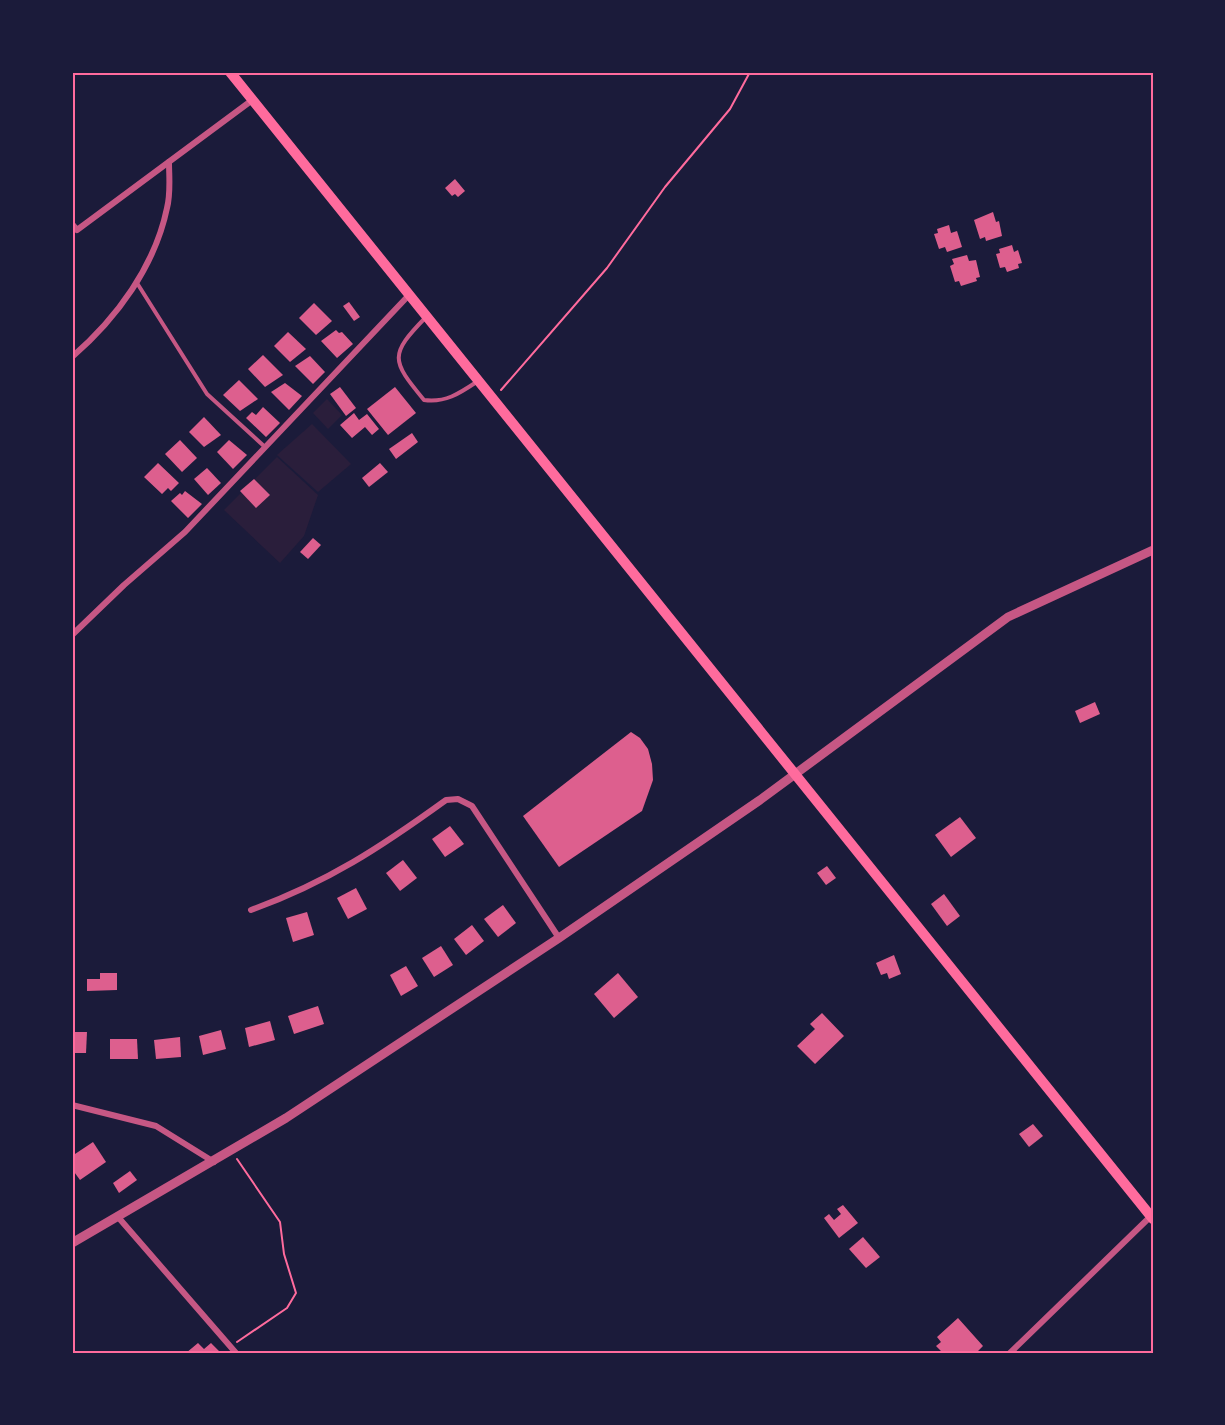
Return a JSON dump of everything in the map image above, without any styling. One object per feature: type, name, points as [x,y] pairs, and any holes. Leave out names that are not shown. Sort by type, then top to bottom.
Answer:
[{"type":"main road","points":[[230,72],[251,101],[1152,1217]]},
{"type":"street","points":[[72,224],[77,230],[251,101]]},
{"type":"street","points":[[72,357],[137,283],[150,260],[168,207],[169,162]]},
{"type":"street","points":[[72,635],[124,585],[185,532],[409,295]]},
{"type":"street","points":[[72,1243],[232,1152],[560,938],[796,774],[1008,617],[1153,550]]},
{"type":"street","points":[[251,910],[336,874],[393,839],[446,800],[452,799],[472,806],[560,938]]},
{"type":"street","points":[[72,1105],[156,1126],[214,1162]]},
{"type":"street","points":[[118,1217],[233,1351]]},
{"type":"street","points":[[1010,1353],[1152,1217]]},
{"type":"lane","points":[[137,283],[207,394],[265,447]]},
{"type":"lane","points":[[427,317],[405,339],[399,359],[402,373],[424,400],[440,401],[453,397],[478,381]]},
{"type":"path","points":[[493,399],[607,268],[665,187],[730,110],[750,72]]},
{"type":"path","points":[[232,1152],[280,1222],[284,1254],[296,1293],[287,1308],[233,1351]]},
{"type":"shaded area","points":[[327,399],[342,415],[328,429],[313,413]]},
{"type":"shaded area","points":[[312,424],[351,464],[318,492],[277,455]]},
{"type":"shaded area","points":[[277,457],[318,495],[304,536],[280,563],[224,510]]},
{"type":"building","points":[[455,179],[465,191],[458,197],[455,194],[452,196],[445,188]]},
{"type":"building","points":[[993,212],[996,222],[999,221],[1002,236],[986,241],[985,237],[980,239],[974,220]]},
{"type":"building","points":[[949,225],[951,233],[957,231],[962,247],[947,252],[945,247],[939,249],[934,234],[938,233],[937,229]]},
{"type":"building","points":[[1012,245],[1014,252],[1018,250],[1022,263],[1018,264],[1019,268],[1007,272],[1005,267],[1000,268],[996,254],[1000,253],[999,249]]},
{"type":"building","points":[[967,255],[969,261],[976,260],[980,277],[976,278],[977,281],[961,286],[959,281],[955,282],[950,266],[954,264],[952,259]]},
{"type":"building","points":[[349,302],[360,317],[354,321],[343,306]]},
{"type":"building","points":[[314,303],[332,321],[316,335],[299,318]]},
{"type":"building","points":[[336,330],[339,333],[342,332],[353,344],[337,358],[321,341]]},
{"type":"building","points":[[288,332],[306,349],[290,362],[274,346]]},
{"type":"building","points":[[263,355],[283,375],[265,387],[248,369]]},
{"type":"building","points":[[310,356],[325,372],[313,384],[295,366]]},
{"type":"building","points":[[239,380],[258,399],[240,411],[223,395]]},
{"type":"building","points":[[285,383],[302,396],[289,410],[271,392]]},
{"type":"building","points":[[340,387],[356,408],[346,416],[330,394]]},
{"type":"building","points":[[395,387],[416,413],[388,435],[367,409]]},
{"type":"building","points":[[263,407],[280,423],[266,437],[246,418],[252,412],[256,415]]},
{"type":"building","points":[[354,413],[359,420],[367,414],[379,429],[372,435],[365,427],[352,438],[340,425]]},
{"type":"building","points":[[204,417],[221,435],[204,447],[189,432]]},
{"type":"building","points":[[412,433],[418,442],[396,459],[389,449]]},
{"type":"building","points":[[180,440],[197,458],[182,472],[165,454]]},
{"type":"building","points":[[229,440],[247,455],[233,469],[217,452]]},
{"type":"building","points":[[158,463],[179,483],[171,491],[168,488],[162,494],[144,477]]},
{"type":"building","points":[[380,463],[388,472],[369,487],[362,478]]},
{"type":"building","points":[[207,468],[221,483],[208,495],[194,479]]},
{"type":"building","points":[[254,479],[270,495],[256,508],[240,491]]},
{"type":"building","points":[[185,491],[202,504],[188,518],[171,501]]},
{"type":"building","points":[[313,538],[321,545],[308,559],[300,552]]},
{"type":"building","points":[[1095,702],[1100,714],[1080,723],[1075,711]]},
{"type":"building","points":[[631,732],[640,738],[648,749],[652,764],[653,780],[642,811],[559,867],[523,816]]},
{"type":"building","points":[[960,817],[976,838],[951,857],[935,835]]},
{"type":"building","points":[[450,826],[464,844],[445,857],[432,839]]},
{"type":"building","points":[[403,860],[417,878],[400,891],[386,873]]},
{"type":"building","points":[[827,866],[836,878],[826,885],[817,873]]},
{"type":"building","points":[[356,888],[367,909],[348,919],[337,898]]},
{"type":"building","points":[[944,894],[960,916],[947,926],[931,904]]},
{"type":"building","points":[[503,905],[516,923],[498,937],[484,919]]},
{"type":"building","points":[[307,912],[314,935],[293,942],[286,918]]},
{"type":"building","points":[[472,925],[484,941],[466,955],[454,939]]},
{"type":"building","points":[[441,946],[453,965],[434,977],[422,958]]},
{"type":"building","points":[[894,955],[901,974],[889,979],[887,973],[881,975],[876,963]]},
{"type":"building","points":[[406,966],[418,986],[401,996],[390,975]]},
{"type":"building","points":[[100,973],[117,973],[117,990],[87,991],[87,979],[100,979]]},
{"type":"building","points":[[618,973],[638,997],[614,1018],[594,994]]},
{"type":"building","points":[[318,1006],[324,1024],[294,1034],[288,1016]]},
{"type":"building","points":[[822,1013],[844,1036],[815,1064],[797,1046],[815,1029],[810,1024]]},
{"type":"building","points":[[270,1021],[275,1040],[249,1047],[245,1028]]},
{"type":"building","points":[[221,1030],[226,1049],[203,1055],[199,1036]]},
{"type":"building","points":[[72,1032],[87,1032],[86,1053],[72,1053]]},
{"type":"building","points":[[180,1037],[181,1057],[156,1059],[154,1040]]},
{"type":"building","points":[[110,1039],[137,1039],[138,1059],[110,1059]]},
{"type":"building","points":[[1033,1124],[1043,1136],[1029,1147],[1019,1134]]},
{"type":"building","points":[[93,1142],[106,1162],[80,1180],[72,1169],[72,1156]]},
{"type":"building","points":[[130,1171],[137,1180],[119,1193],[113,1183]]},
{"type":"building","points":[[843,1205],[858,1223],[839,1238],[824,1218],[829,1214],[834,1220],[841,1214],[837,1209]]},
{"type":"building","points":[[863,1237],[880,1257],[866,1268],[849,1249]]},
{"type":"building","points":[[958,1318],[983,1346],[976,1353],[943,1353],[936,1346],[941,1342],[937,1337]]},
{"type":"building","points":[[198,1343],[204,1349],[211,1343],[221,1353],[186,1353]]}]
